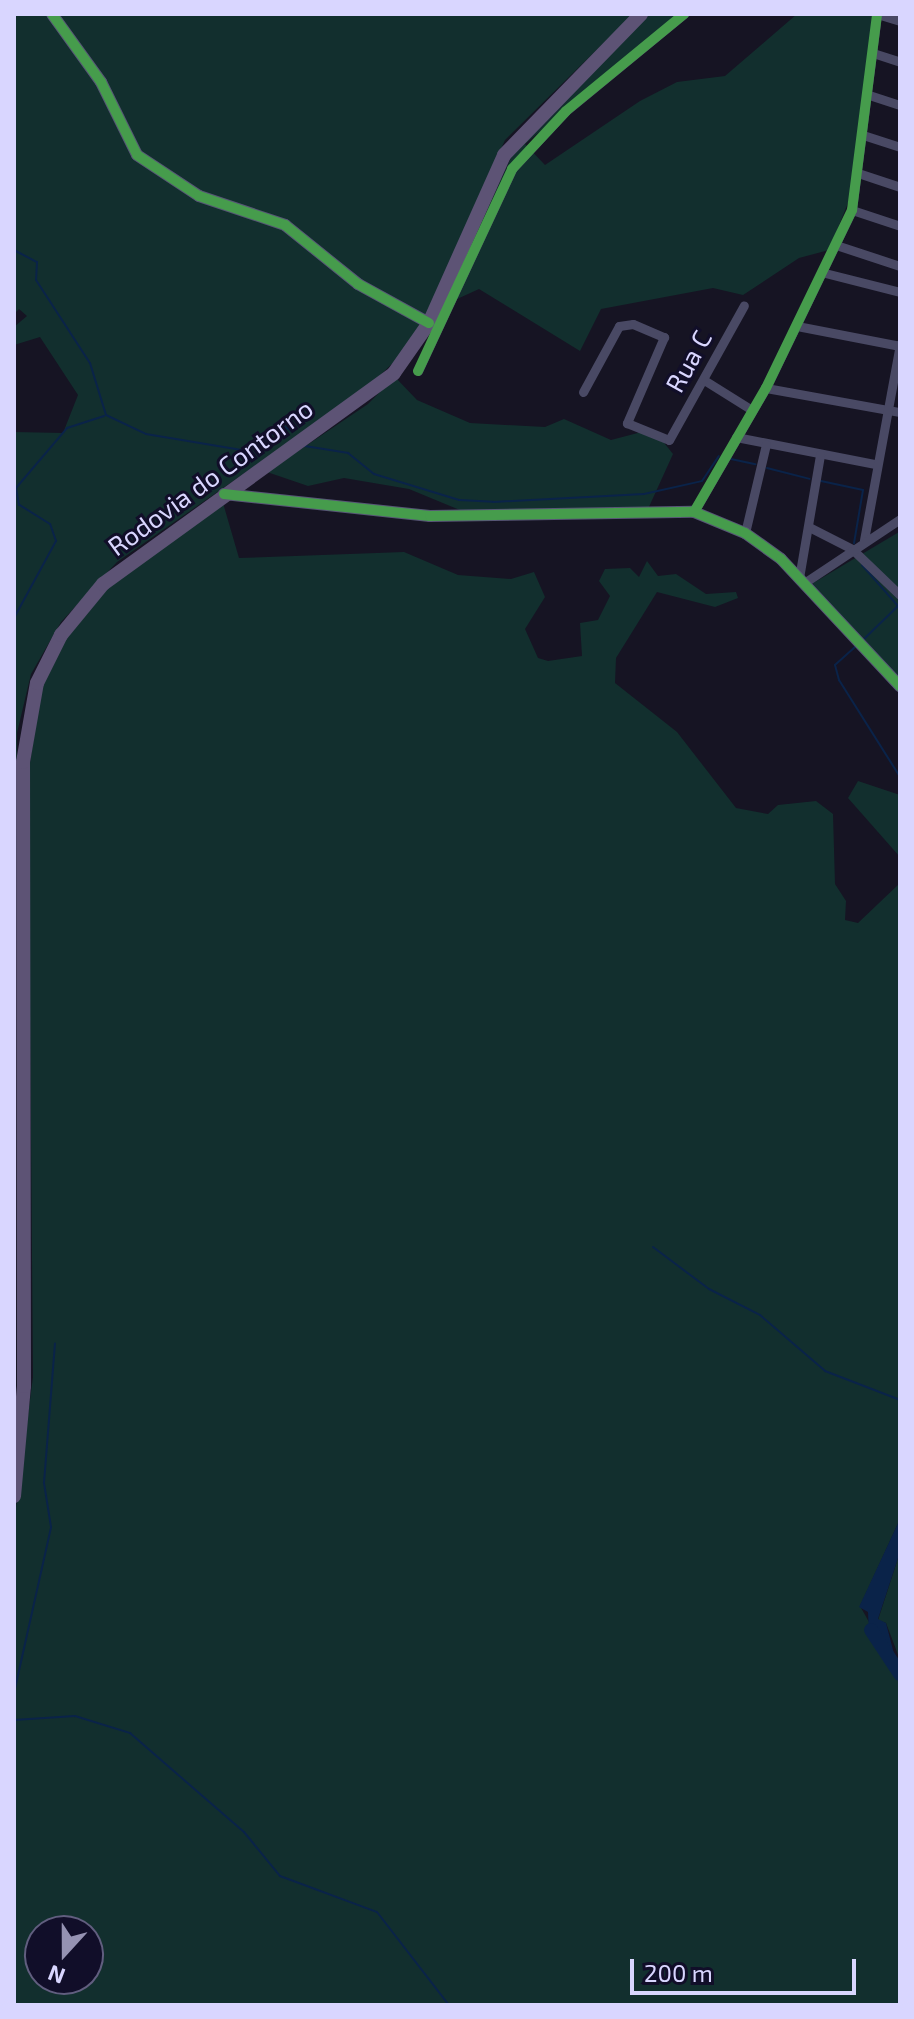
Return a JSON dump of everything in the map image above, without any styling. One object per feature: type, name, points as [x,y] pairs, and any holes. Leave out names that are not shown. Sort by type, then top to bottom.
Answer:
[{"type":"main road","name":"Rodovia do Contorno","points":[[14,1496],[24,1386],[19,1035],[23,762],[30,703],[61,635],[103,584],[394,373],[429,323],[504,155],[641,14]]},
{"type":"street","points":[[52,14],[101,82],[137,155],[199,196],[294,230],[358,284],[429,323]]},
{"type":"street","points":[[418,371],[512,169],[566,111],[684,14]]},
{"type":"street","points":[[694,512],[766,388],[825,273],[852,210],[877,14],[900,21]]},
{"type":"street","points":[[873,53],[900,62]]},
{"type":"street","points":[[869,95],[900,105]]},
{"type":"street","points":[[863,135],[900,147]]},
{"type":"street","points":[[858,173],[900,187]]},
{"type":"street","points":[[852,210],[900,226]]},
{"type":"street","points":[[836,245],[900,266]]},
{"type":"street","points":[[825,273],[900,292]]},
{"type":"street","name":"Rua C","points":[[583,392],[619,326],[633,324],[664,337],[627,423],[670,438],[744,305]]},
{"type":"street","points":[[797,326],[900,345],[875,464],[864,540]]},
{"type":"street","points":[[704,380],[752,410]]},
{"type":"street","points":[[766,388],[900,412]]},
{"type":"street","points":[[736,437],[875,464]]},
{"type":"street","points":[[745,533],[766,444]]},
{"type":"street","points":[[802,580],[820,455]]},
{"type":"street","points":[[224,494],[430,516],[694,512],[745,533],[802,580],[900,686]]},
{"type":"street","points":[[802,580],[900,519]]},
{"type":"street","points":[[809,527],[852,549],[900,595]]},
{"type":"green space","points":[[14,14],[633,14],[505,140],[422,325],[400,356],[368,387],[117,562],[61,622],[31,674],[17,733],[14,1447],[14,432],[63,433],[78,395],[40,337],[14,345],[14,327],[27,316],[19,309],[14,314]]},
{"type":"green space","points":[[650,14],[679,14],[525,144],[545,165],[640,101],[677,82],[725,76],[797,14],[873,14],[850,198],[829,250],[799,258],[743,295],[713,288],[601,309],[580,351],[479,289],[444,305],[514,151]]},
{"type":"green space","points":[[395,377],[417,400],[470,423],[545,427],[564,419],[611,440],[653,429],[673,454],[648,509],[467,513],[409,489],[344,478],[308,486],[267,472],[368,404]]},
{"type":"green space","points":[[223,503],[239,558],[404,552],[458,575],[511,579],[534,572],[545,597],[525,629],[538,658],[548,661],[582,656],[580,623],[598,620],[610,596],[599,581],[605,569],[630,568],[639,577],[647,561],[658,576],[676,574],[706,594],[736,592],[738,598],[715,607],[657,592],[616,658],[615,683],[677,732],[736,808],[768,814],[778,805],[816,801],[833,814],[835,884],[846,901],[845,920],[858,923],[900,883],[900,1519],[860,1606],[900,1677],[900,2005],[14,2005],[14,1522],[33,1377],[28,776],[42,684],[64,639],[114,581]]},
{"type":"green space","points":[[899,532],[900,535],[900,684],[810,585]]},
{"type":"green space","points":[[858,781],[900,795],[900,857],[848,798]]},
{"type":"green space","points":[[900,1552],[900,1660],[886,1623],[878,1620]]},
{"type":"water","points":[[900,1519],[900,1552],[878,1619],[886,1623],[900,1677],[869,1635],[868,1612],[859,1607]]},
{"type":"waterway","points":[[14,250],[37,262],[36,280],[90,363],[106,415],[146,434],[248,451],[283,426],[292,431]]},
{"type":"waterway","points":[[14,618],[56,541],[50,524],[19,505],[16,488],[67,428],[104,416]]},
{"type":"waterway","points":[[305,446],[348,453],[374,474],[459,500],[493,502],[644,494],[702,481],[719,456]]},
{"type":"waterway","points":[[731,459],[755,464]]},
{"type":"waterway","points":[[767,468],[810,479]]},
{"type":"waterway","points":[[821,481],[863,490],[854,543]]},
{"type":"waterway","points":[[862,565],[898,606],[864,639]]},
{"type":"waterway","points":[[855,647],[835,665],[839,680],[900,777]]},
{"type":"waterway","points":[[653,1247],[709,1289],[760,1315],[825,1371],[900,1400]]},
{"type":"waterway","points":[[14,1693],[51,1527],[44,1483],[55,1343]]},
{"type":"waterway","points":[[871,1630],[900,1674]]},
{"type":"waterway","points":[[14,1720],[75,1716],[130,1733],[244,1832],[280,1876],[377,1912],[449,2005]]},
{"type":"cycle path","points":[[52,14],[101,82],[137,155],[199,196],[285,225],[358,284],[429,323]]},
{"type":"cycle path","points":[[418,371],[512,169],[566,111],[684,14]]},
{"type":"cycle path","points":[[694,512],[766,388],[852,210],[877,14]]},
{"type":"cycle path","points":[[224,494],[430,516],[694,512],[745,533],[781,559],[900,686]]}]
